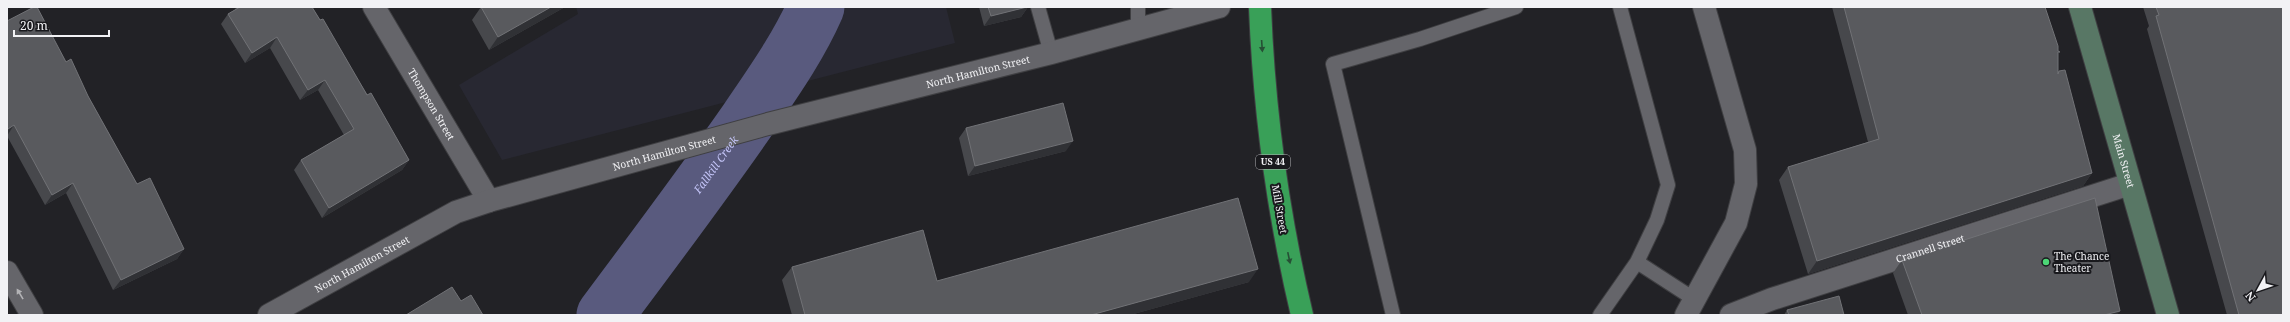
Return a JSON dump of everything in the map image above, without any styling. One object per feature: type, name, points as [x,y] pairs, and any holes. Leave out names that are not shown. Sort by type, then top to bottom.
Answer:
[{"type":"highway","name":"Mill Street","points":[[1260,7],[1268,121],[1276,182],[1302,315]]},
{"type":"street","name":"Thompson Street","points":[[374,7],[489,201]]},
{"type":"street","name":"North Hamilton Street","points":[[269,315],[456,212],[489,201],[768,124],[1051,53],[1219,7]]},
{"type":"street","points":[[1690,307],[1736,223],[1746,184],[1744,150],[1704,7]]},
{"type":"street","name":"Main Street","points":[[2080,7],[2168,315]]},
{"type":"street","name":"Crannell Street","points":[[1731,315],[1772,300],[2130,184]]},
{"type":"street","points":[[7,272],[32,315]]},
{"type":"lane","points":[[1038,7],[1051,53]]},
{"type":"lane","points":[[1138,7],[1138,29]]},
{"type":"lane","points":[[1393,315],[1333,64],[1420,39],[1516,7]]},
{"type":"lane","points":[[1600,315],[1637,262],[1657,220],[1668,185],[1620,7]]},
{"type":"lane","points":[[1637,262],[1690,307]]},
{"type":"shaded area","points":[[576,7],[946,7],[955,43],[502,160],[459,85],[578,14]]},
{"type":"building","points":[[34,7],[37,7],[66,62],[71,59],[88,96],[137,184],[150,178],[184,249],[121,280],[73,183],[52,195],[14,125],[8,129],[7,127],[7,21]]},
{"type":"building","points":[[240,7],[312,7],[320,20],[323,19],[367,95],[371,93],[409,160],[329,208],[301,160],[354,129],[325,80],[308,90],[277,37],[252,53],[228,14]]},
{"type":"building","points":[[481,7],[551,7],[498,37]]},
{"type":"building","points":[[988,7],[1027,7],[991,16]]},
{"type":"building","points":[[1844,7],[2045,7],[2058,46],[2058,51],[2060,52],[2058,52],[2058,74],[2059,71],[2065,70],[2092,173],[1817,261],[1788,167],[1879,139]]},
{"type":"building","points":[[2156,7],[2283,7],[2283,315],[2239,315],[2156,16],[2159,15]]},
{"type":"building","points":[[1063,103],[1073,141],[975,166],[966,128]]},
{"type":"building","points":[[1238,198],[1258,269],[1091,315],[805,315],[792,267],[923,230],[937,281]]},
{"type":"building","points":[[2095,198],[2120,311],[2104,315],[1922,315],[1902,260]]},
{"type":"building","points":[[452,287],[461,301],[471,295],[483,315],[406,315]]},
{"type":"building","points":[[1839,296],[1844,315],[1789,315],[1787,310]]},
{"type":"waterway","name":"Fallkill Creek","points":[[605,315],[695,195],[747,121],[793,51],[816,7]]},
{"type":"place","name":"The Chance Theater","points":[[2046,262]]}]
